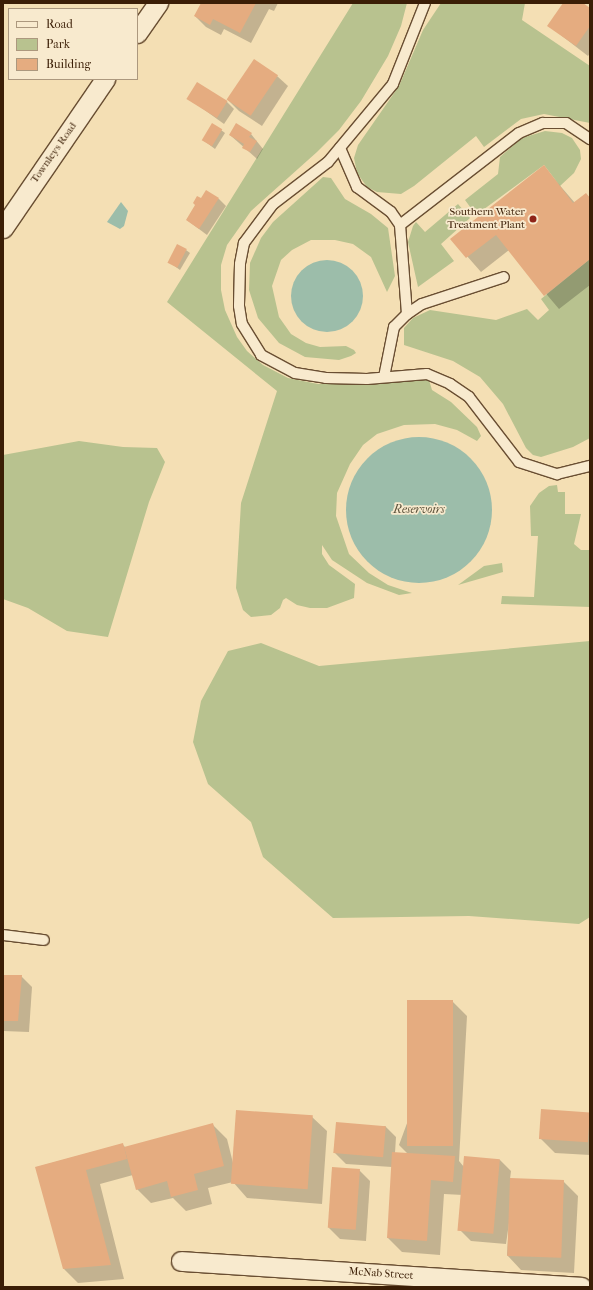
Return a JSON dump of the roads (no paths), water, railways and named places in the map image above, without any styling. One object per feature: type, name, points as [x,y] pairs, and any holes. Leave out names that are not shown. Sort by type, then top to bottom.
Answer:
[{"type":"street","points":[[138,32],[158,3]]},
{"type":"street","name":"Townleys Road","points":[[3,228],[105,80]]},
{"type":"street","name":"McNab Street","points":[[181,1261],[581,1287]]},
{"type":"lane","points":[[425,3],[393,84],[328,162],[273,204],[244,243],[240,264],[239,306],[242,324],[261,354],[295,373],[326,378],[384,377],[427,374],[450,384],[469,397],[519,462],[528,467],[557,474],[590,466]]},
{"type":"lane","points":[[400,225],[519,132],[543,123],[566,123],[590,139]]},
{"type":"lane","points":[[340,148],[351,179],[357,187],[391,212],[400,225],[406,314]]},
{"type":"lane","points":[[384,377],[394,327],[406,314],[422,304],[504,277]]},
{"type":"lane","points":[[3,935],[44,940]]},
{"type":"water","points":[[121,202],[128,211],[124,226],[120,229],[107,222]]},
{"type":"water","points":[[327,260],[341,263],[353,270],[360,282],[363,296],[360,310],[353,322],[341,329],[327,332],[313,329],[301,322],[294,310],[291,296],[294,282],[301,270],[313,263]]},
{"type":"water","name":"Reservoirs","points":[[412,437],[426,437],[440,440],[460,449],[471,458],[480,469],[489,489],[492,510],[489,531],[480,551],[471,562],[460,571],[440,580],[426,583],[412,583],[398,580],[378,571],[367,562],[358,551],[349,531],[346,517],[346,503],[349,489],[358,469],[367,458],[378,449],[398,440]]},
{"type":"place","name":"Southern Water Treatment Plant","points":[[533,219]]}]
